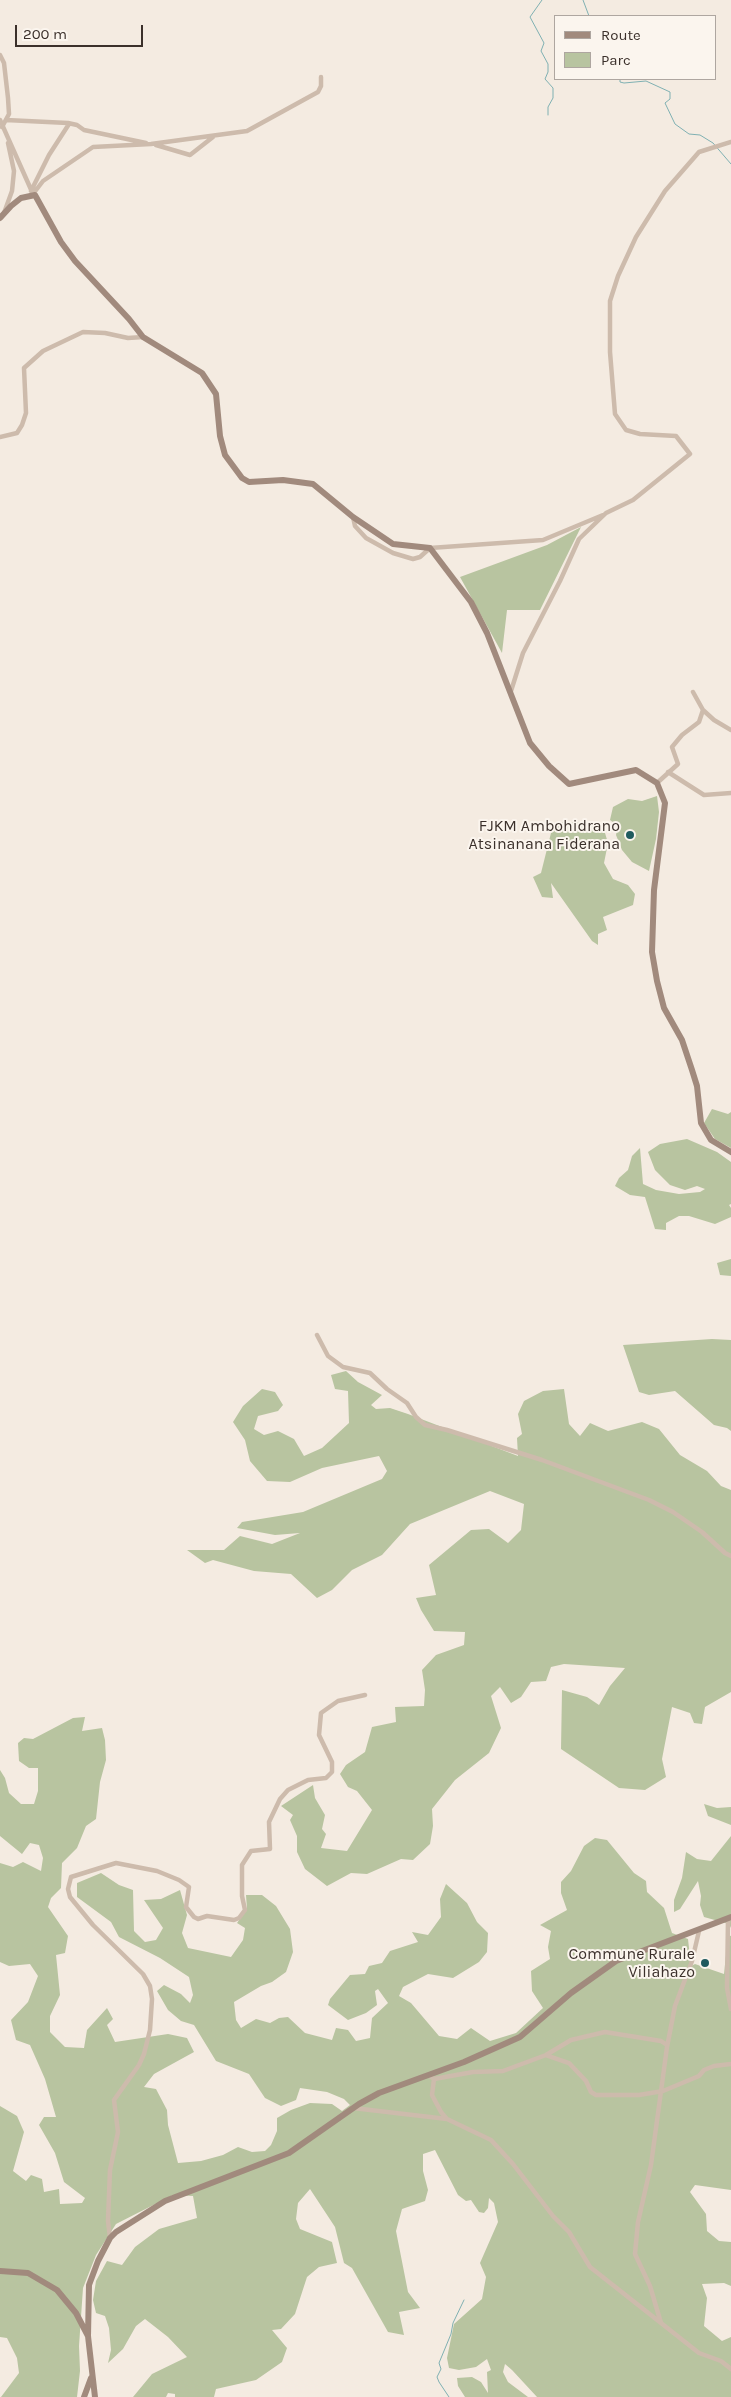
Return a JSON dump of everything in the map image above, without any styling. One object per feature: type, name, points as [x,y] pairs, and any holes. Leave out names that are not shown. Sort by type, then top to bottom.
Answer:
[{"type":"street","points":[[0,56],[4,63],[9,114],[2,127]]},
{"type":"street","points":[[2,216],[43,181],[93,147],[151,144],[248,131],[318,92],[321,86],[321,77]]},
{"type":"street","points":[[0,120],[32,192],[61,242],[75,261],[129,319],[143,337],[202,372],[211,383],[216,394],[220,436],[225,454],[242,478],[249,482],[283,480],[313,484],[353,517],[394,544],[430,548],[543,540],[633,500],[690,454],[676,436],[640,434],[626,430],[615,414],[610,352],[610,307],[618,276],[636,237],[666,191],[699,152],[731,142]]},
{"type":"street","points":[[6,120],[78,125],[84,130],[190,154],[214,136]]},
{"type":"street","points":[[32,192],[49,155],[69,124]]},
{"type":"street","points":[[2,216],[12,191],[14,171],[6,135]]},
{"type":"street","points":[[0,437],[17,433],[22,425],[26,413],[24,368],[43,351],[83,332],[104,333],[128,338],[143,337]]},
{"type":"street","points":[[510,693],[522,653],[560,581],[579,539],[606,513]]},
{"type":"street","points":[[353,517],[355,526],[366,538],[402,557],[413,559],[420,557],[430,548]]},
{"type":"street","points":[[430,548],[470,602],[487,633],[530,743],[537,753],[569,784],[636,770],[657,782],[665,803],[654,890],[652,952],[657,981],[664,1008],[682,1040],[697,1086],[701,1123],[712,1140],[731,1152]]},
{"type":"street","points":[[692,692],[703,710],[714,720],[731,730]]},
{"type":"street","points":[[657,782],[678,764],[672,747],[682,735],[699,722],[703,710]]},
{"type":"street","points":[[668,772],[704,795],[731,793]]},
{"type":"street","points":[[317,1335],[328,1356],[343,1367],[370,1373],[387,1389],[407,1403],[416,1417],[425,1425],[447,1430],[542,1460],[649,1500],[674,1512],[702,1532],[724,1553],[731,1556]]},
{"type":"street","points":[[110,2238],[108,2221],[110,2170],[118,2132],[114,2100],[139,2066],[144,2054],[150,2030],[152,1999],[150,1986],[143,1974],[93,1925],[70,1896],[68,1889],[71,1877],[116,1863],[157,1870],[189,1887],[186,1906],[194,1917],[198,1919],[207,1916],[234,1920],[239,1918],[245,1910],[242,1896],[242,1865],[251,1851],[270,1849],[269,1822],[280,1799],[288,1790],[308,1780],[326,1778],[332,1772],[334,1767],[319,1735],[321,1713],[338,1701],[365,1695]]},
{"type":"street","points":[[95,2397],[88,2336],[89,2285],[92,2273],[110,2238],[127,2223],[165,2202],[289,2153],[353,2108],[379,2093],[520,2037],[571,1993],[616,1961],[730,1918],[727,1988],[731,2009]]},
{"type":"street","points":[[662,2323],[650,2286],[635,2254],[642,2200],[651,2165],[663,2090],[667,2045],[675,2006],[692,1961],[698,1931]]},
{"type":"street","points":[[428,2075],[434,2079],[473,2072],[503,2070],[546,2055],[570,2040],[605,2032],[661,2041],[667,2045]]},
{"type":"street","points":[[546,2055],[569,2062],[586,2081],[591,2092],[596,2095],[650,2094],[699,2076],[704,2070],[709,2068],[731,2064]]},
{"type":"street","points":[[434,2079],[432,2095],[447,2119]]},
{"type":"street","points":[[353,2108],[447,2119],[486,2136],[496,2144],[553,2216],[572,2236],[590,2267],[699,2353],[721,2361],[731,2369]]},
{"type":"street","points":[[0,2271],[28,2272],[57,2290],[76,2313],[88,2336]]},
{"type":"street","points":[[84,2397],[92,2377]]},
{"type":"green space","points":[[581,527],[540,610],[507,610],[502,653],[460,577],[547,545]]},
{"type":"green space","points":[[657,796],[659,812],[656,839],[649,871],[632,862],[622,850],[616,835],[618,826],[610,820],[613,807],[628,799],[642,801]]},
{"type":"green space","points":[[560,822],[602,823],[608,843],[604,863],[613,879],[628,885],[635,894],[633,905],[603,917],[607,930],[598,934],[598,945],[592,941],[551,883],[553,898],[542,897],[533,877],[541,873],[551,833]]},
{"type":"green space","points":[[712,1109],[728,1114],[731,1112],[731,1148],[715,1139],[704,1123]]},
{"type":"green space","points":[[687,1139],[717,1152],[731,1162],[731,1204],[729,1205],[731,1217],[715,1224],[689,1216],[679,1216],[666,1223],[666,1230],[655,1229],[645,1197],[630,1195],[615,1186],[619,1178],[628,1170],[632,1156],[640,1148],[643,1184],[656,1190],[679,1194],[700,1192],[705,1189],[697,1186],[685,1190],[670,1185],[655,1170],[648,1152],[660,1144]]},
{"type":"green space","points":[[731,1259],[731,1276],[720,1275],[717,1263]]},
{"type":"green space","points":[[712,1339],[731,1340],[731,1431],[714,1425],[675,1391],[649,1395],[639,1392],[623,1345]]},
{"type":"green space","points":[[346,1371],[358,1382],[382,1395],[371,1405],[376,1409],[390,1408],[518,1456],[517,1438],[522,1434],[518,1414],[524,1401],[543,1391],[564,1389],[569,1424],[580,1436],[590,1423],[608,1431],[642,1422],[659,1429],[680,1455],[707,1471],[721,1486],[731,1490],[731,1692],[705,1707],[702,1724],[694,1723],[690,1713],[672,1707],[662,1759],[666,1777],[645,1790],[619,1788],[561,1749],[562,1690],[587,1697],[599,1705],[610,1686],[625,1668],[564,1664],[551,1667],[546,1681],[531,1682],[521,1697],[511,1703],[500,1687],[491,1696],[501,1728],[489,1753],[455,1780],[432,1809],[433,1826],[430,1844],[413,1860],[401,1859],[367,1874],[351,1873],[327,1886],[305,1869],[297,1852],[297,1836],[290,1820],[293,1815],[281,1806],[313,1785],[315,1798],[325,1815],[322,1829],[326,1834],[321,1848],[347,1851],[372,1810],[357,1791],[348,1787],[340,1774],[346,1765],[365,1752],[372,1727],[396,1722],[395,1707],[424,1706],[425,1690],[422,1670],[436,1655],[464,1645],[465,1632],[434,1631],[421,1610],[416,1598],[436,1595],[429,1565],[471,1530],[489,1529],[508,1543],[521,1530],[524,1504],[490,1491],[410,1524],[382,1555],[352,1570],[332,1590],[317,1598],[291,1574],[254,1571],[213,1560],[205,1563],[187,1550],[224,1550],[240,1536],[272,1544],[300,1533],[275,1535],[237,1528],[242,1522],[303,1512],[382,1479],[387,1471],[379,1456],[322,1468],[290,1482],[267,1481],[250,1461],[245,1440],[233,1422],[243,1406],[262,1389],[275,1392],[283,1405],[278,1411],[258,1416],[254,1429],[264,1435],[278,1431],[294,1439],[304,1456],[322,1448],[349,1423],[348,1391],[335,1389],[331,1375]]},
{"type":"green space","points":[[85,1717],[82,1731],[102,1728],[106,1760],[100,1782],[96,1819],[86,1826],[77,1848],[62,1863],[61,1888],[51,1898],[48,1907],[68,1936],[65,1953],[56,1955],[60,1995],[50,2016],[50,2032],[65,2047],[84,2048],[87,2030],[107,2008],[113,2019],[107,2025],[115,2042],[168,2034],[187,2038],[194,2052],[154,2074],[144,2087],[156,2089],[167,2110],[168,2125],[178,2163],[201,2161],[223,2155],[238,2147],[252,2152],[265,2151],[271,2145],[277,2131],[277,2118],[291,2110],[310,2103],[332,2104],[342,2111],[350,2105],[344,2099],[327,2092],[300,2088],[296,2100],[281,2106],[265,2098],[249,2074],[216,2061],[194,2025],[181,2021],[168,2010],[157,1991],[164,1985],[181,1994],[190,2003],[193,1995],[189,1977],[160,1958],[119,1937],[111,1922],[77,1897],[77,1883],[101,1873],[119,1885],[133,1890],[134,1931],[145,1942],[156,1940],[163,1928],[144,1900],[161,1899],[180,1890],[187,1915],[182,1933],[188,1948],[231,1957],[243,1940],[245,1928],[237,1923],[247,1909],[246,1895],[262,1895],[276,1906],[290,1929],[293,1952],[286,1972],[272,1982],[261,1986],[234,2002],[236,2020],[241,2028],[256,2019],[270,2023],[279,2018],[288,2017],[305,2033],[332,2040],[336,2028],[348,2030],[356,2041],[370,2038],[372,2018],[388,2003],[378,1989],[375,1991],[377,2005],[366,2013],[348,2020],[328,2005],[330,1999],[350,1975],[365,1974],[369,1966],[382,1963],[390,1951],[418,1942],[412,1932],[428,1935],[441,1917],[440,1899],[446,1884],[467,1903],[477,1922],[488,1933],[487,1952],[479,1962],[453,1978],[428,1974],[403,1987],[399,1996],[411,2003],[439,2036],[457,2039],[471,2028],[490,2041],[516,2033],[543,2008],[532,1991],[531,1971],[550,1959],[548,1947],[551,1931],[540,1925],[567,1910],[561,1893],[561,1882],[571,1871],[584,1846],[595,1838],[607,1840],[634,1873],[646,1881],[647,1892],[664,1908],[672,1933],[688,1939],[691,1966],[695,1964],[724,1974],[728,1935],[731,1936],[731,2190],[695,2185],[690,2192],[706,2214],[707,2231],[719,2241],[731,2242],[731,2286],[724,2283],[702,2284],[707,2298],[704,2326],[722,2341],[731,2337],[731,2397],[537,2397],[505,2364],[503,2372],[508,2382],[528,2397],[465,2397],[458,2386],[457,2378],[472,2377],[481,2382],[488,2393],[487,2372],[491,2370],[487,2359],[476,2367],[459,2370],[449,2368],[447,2358],[454,2324],[482,2299],[486,2277],[480,2263],[498,2222],[494,2203],[489,2198],[488,2208],[484,2213],[479,2212],[471,2200],[466,2201],[458,2195],[435,2150],[423,2154],[423,2171],[428,2190],[425,2201],[402,2209],[396,2231],[408,2292],[420,2308],[399,2312],[404,2335],[388,2332],[352,2268],[344,2263],[335,2227],[310,2189],[298,2203],[296,2219],[300,2229],[332,2242],[337,2263],[319,2267],[307,2277],[295,2314],[281,2329],[272,2330],[287,2348],[282,2362],[256,2380],[216,2389],[214,2397],[175,2397],[175,2394],[168,2393],[166,2397],[133,2397],[152,2374],[187,2357],[168,2337],[145,2319],[136,2326],[123,2349],[108,2363],[111,2350],[109,2328],[105,2316],[96,2313],[93,2300],[96,2281],[107,2261],[122,2265],[135,2247],[159,2229],[197,2218],[193,2196],[173,2195],[116,2224],[96,2255],[83,2288],[79,2346],[80,2371],[77,2397],[1,2397],[19,2373],[17,2358],[7,2338],[0,2337],[0,2106],[17,2116],[24,2132],[13,2171],[26,2181],[31,2175],[42,2179],[44,2192],[59,2189],[60,2204],[82,2203],[85,2198],[64,2182],[55,2153],[39,2125],[44,2117],[56,2117],[45,2079],[30,2045],[16,2040],[11,2020],[28,2002],[38,1976],[30,1964],[9,1966],[0,1962],[0,1863],[13,1867],[23,1862],[41,1871],[43,1858],[39,1845],[30,1843],[22,1854],[0,1836],[0,1770],[5,1778],[9,1793],[21,1804],[34,1804],[38,1791],[38,1768],[29,1768],[19,1761],[18,1743],[24,1738],[33,1739],[73,1718]]},
{"type":"green space","points":[[704,1804],[717,1808],[731,1807],[731,1825],[708,1816]]},
{"type":"green space","points":[[731,1836],[731,1928],[729,1924],[704,1917],[700,1905],[701,1896],[698,1881],[680,1909],[674,1912],[674,1900],[682,1878],[686,1852],[697,1859],[711,1861]]},
{"type":"waterway","points":[[542,0],[530,17],[544,43],[541,51],[548,64],[548,72],[545,79],[553,88],[553,98],[548,107],[548,115]]},
{"type":"waterway","points":[[583,0],[589,15]]},
{"type":"waterway","points":[[620,80],[620,82],[624,83],[646,81],[670,92],[670,99],[665,103],[675,124],[689,134],[700,135],[713,143],[731,164]]},
{"type":"waterway","points":[[449,2397],[437,2377],[441,2369],[439,2363],[451,2334],[453,2323],[464,2300]]},
{"type":"place","name":"FJKM Ambohidrano Atsinanana Fiderana","points":[[630,835]]},
{"type":"place","name":"Commune Rurale Viliahazo","points":[[705,1963]]}]
